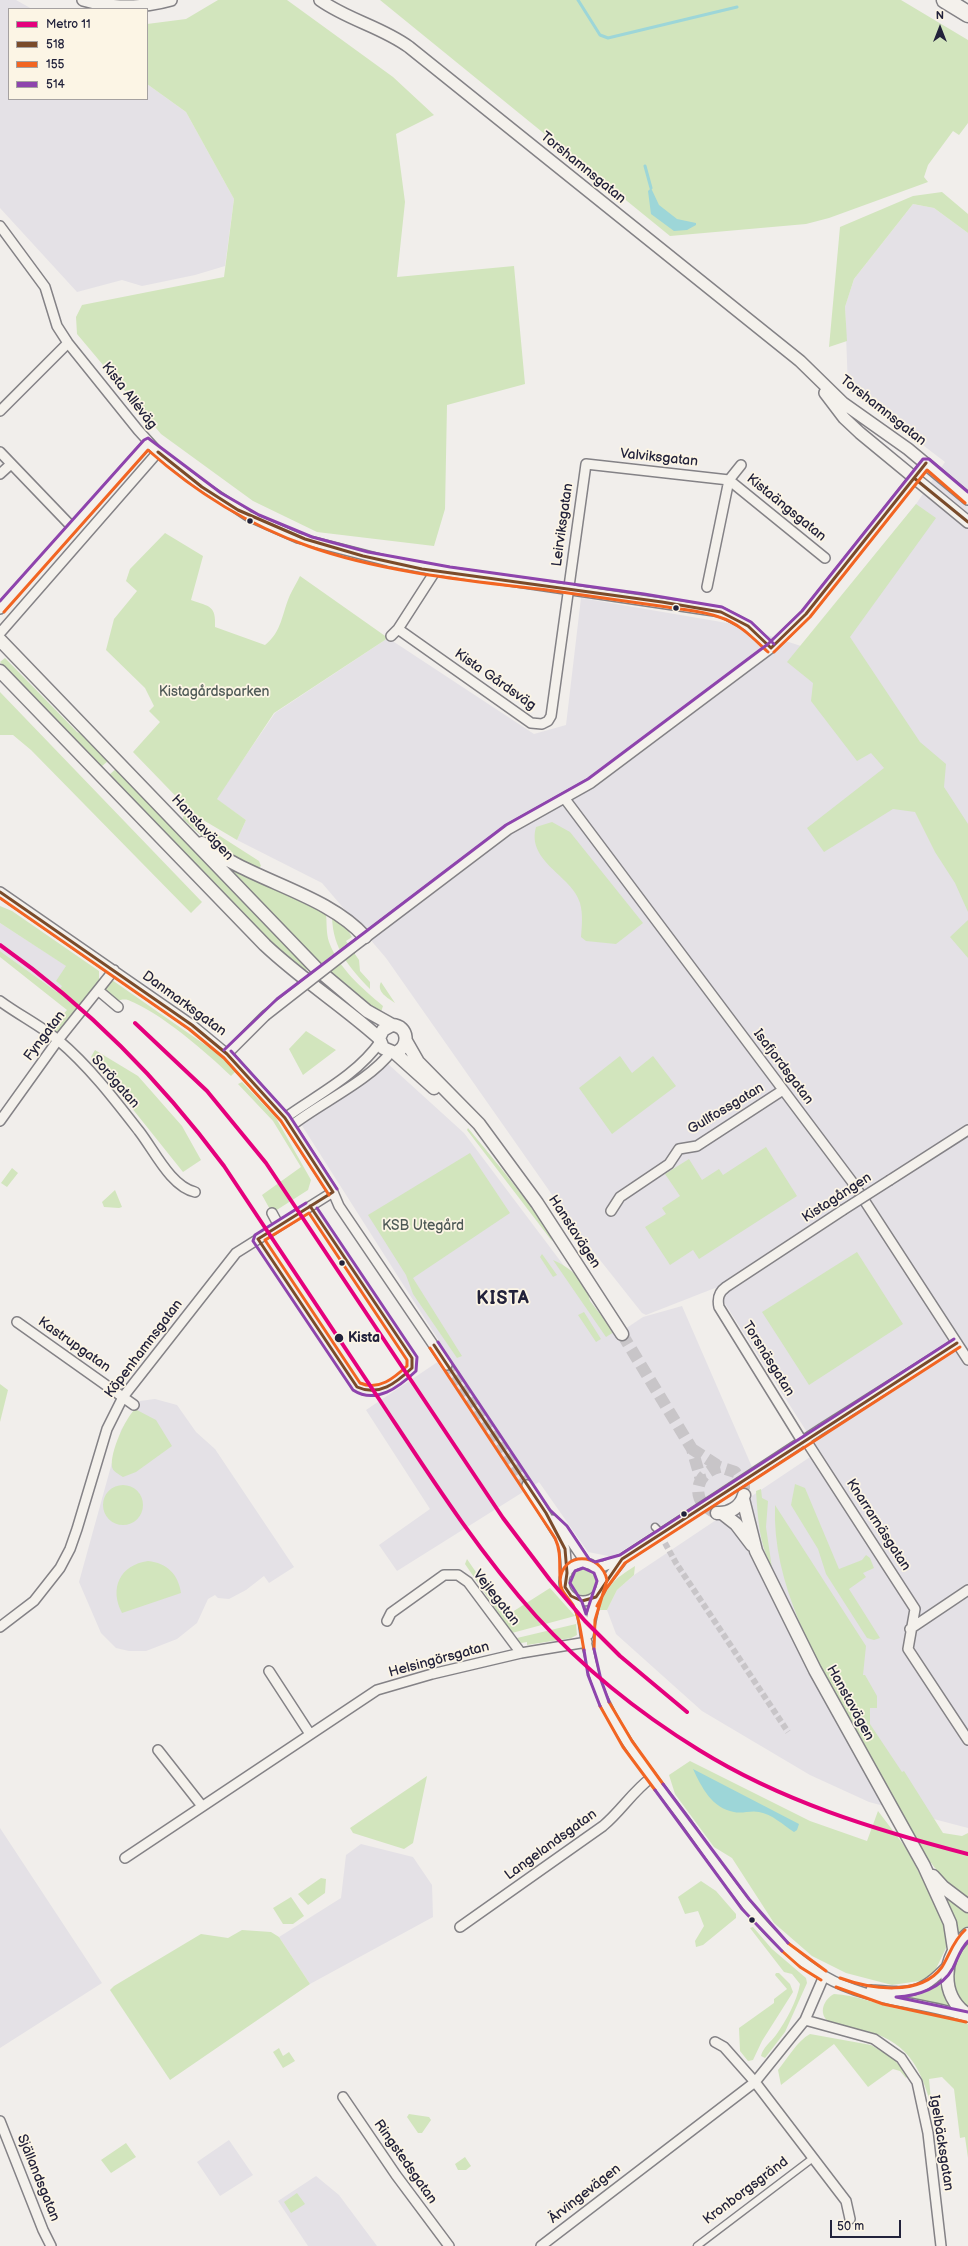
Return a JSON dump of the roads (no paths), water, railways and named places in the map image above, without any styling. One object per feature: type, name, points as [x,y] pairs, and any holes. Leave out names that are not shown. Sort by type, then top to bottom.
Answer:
[{"type":"highway","points":[[945,0],[968,14]]},
{"type":"main road","name":"Hanstavägen","points":[[0,640],[180,824],[210,859],[318,969],[367,1011],[392,1025],[396,1025],[404,1032],[406,1041],[418,1062],[479,1124],[542,1210],[622,1334]]},
{"type":"main road","name":"Hanstavägen","points":[[0,671],[270,950],[289,968],[355,1016],[380,1040],[383,1048],[393,1052],[440,1094],[486,1142],[497,1150]]},
{"type":"main road","points":[[101,775],[116,760]]},
{"type":"main road","points":[[180,824],[214,852],[342,916],[365,937]]},
{"type":"main road","points":[[380,1040],[383,1030],[392,1025]]},
{"type":"main road","points":[[393,1052],[402,1048],[406,1041]]},
{"type":"main road","name":"Hanstavägen","points":[[756,1551],[743,1497],[736,1508],[719,1513],[736,1524],[756,1551],[815,1670],[924,1866],[950,1923],[954,1949]]},
{"type":"main road","name":"Hanstavägen","points":[[924,1866],[943,1887],[968,1906]]},
{"type":"main road","points":[[968,1934],[954,1949],[947,1966],[947,1976],[951,1996],[957,2005],[968,2016]]},
{"type":"street","points":[[83,0],[112,6],[131,6],[171,0]]},
{"type":"street","name":"Torshamnsgatan","points":[[320,0],[350,16],[386,31],[409,47],[800,361],[844,403],[926,463],[968,500]]},
{"type":"street","name":"Kista Alléväg","points":[[0,226],[45,287],[57,326],[68,343],[148,442],[158,452],[197,482],[248,516],[298,538],[388,561],[436,570],[721,612],[748,626],[771,648]]},
{"type":"street","points":[[0,411],[68,343]]},
{"type":"street","name":"Torshamnsgatan","points":[[816,377],[818,385],[844,418],[968,522]]},
{"type":"street","points":[[0,609],[148,442]]},
{"type":"street","points":[[0,452],[72,527]]},
{"type":"street","points":[[0,633],[158,452]]},
{"type":"street","points":[[227,1054],[265,1016],[365,937],[509,829],[565,799],[591,783],[771,648],[806,614],[926,463]]},
{"type":"street","points":[[0,474],[11,464]]},
{"type":"street","name":"Valviksgatan","points":[[586,464],[729,480]]},
{"type":"street","name":"Leirviksgatan","points":[[568,589],[586,464]]},
{"type":"street","points":[[707,587],[729,480],[741,465]]},
{"type":"street","name":"Kistaängsgatan","points":[[729,480],[824,558]]},
{"type":"street","points":[[391,636],[398,629],[436,570]]},
{"type":"street","name":"Kista Gårdsväg","points":[[398,629],[507,708],[531,723],[542,724],[548,721],[551,716],[568,589]]},
{"type":"street","name":"Isafjordsgatan","points":[[565,799],[853,1183],[968,1360]]},
{"type":"street","name":"Danmarksgatan","points":[[0,892],[192,1025],[227,1054],[288,1122],[333,1192],[339,1206],[447,1365]]},
{"type":"street","name":"Fyngatan","points":[[0,1121],[58,1040],[99,991],[114,970]]},
{"type":"street","points":[[99,991],[118,1007]]},
{"type":"street","name":"Sorögatan","points":[[0,1002],[58,1040],[96,1080],[139,1131],[176,1182],[186,1190],[195,1192]]},
{"type":"street","points":[[288,1122],[372,1054],[380,1040]]},
{"type":"street","points":[[288,1122],[375,1067],[393,1052]]},
{"type":"street","name":"Gullfossgatan","points":[[611,1210],[620,1197],[669,1164],[679,1149],[696,1146],[783,1090]]},
{"type":"street","name":"Kistagången","points":[[722,1290],[968,1130]]},
{"type":"street","name":"Köpenhamnsgatan","points":[[0,1627],[34,1601],[60,1568],[70,1549],[77,1529],[107,1429],[123,1397],[236,1253],[333,1192]]},
{"type":"street","points":[[272,1213],[279,1226]]},
{"type":"street","name":"Torsnäsgatan","points":[[722,1290],[717,1300],[719,1307],[804,1440]]},
{"type":"street","name":"Kastrupgatan","points":[[17,1322],[134,1406]]},
{"type":"street","points":[[567,1573],[576,1564],[604,1566],[622,1559],[804,1440],[957,1343]]},
{"type":"street","name":"Knarrarnäsgatan","points":[[804,1440],[915,1609],[910,1629],[908,1649],[968,1740]]},
{"type":"street","points":[[527,1485],[546,1513],[565,1549],[567,1573],[565,1587],[568,1593],[576,1600],[581,1614],[600,1693],[613,1720],[651,1778],[750,1910],[784,1947],[824,1976],[858,1990],[898,2002],[968,2016]]},
{"type":"street","points":[[546,1513],[563,1529],[590,1565],[601,1574],[602,1586]]},
{"type":"street","points":[[587,1642],[596,1597],[602,1586],[622,1559]]},
{"type":"street","name":"Vejlegatan","points":[[387,1620],[391,1613],[444,1575],[458,1574],[468,1582],[521,1653]]},
{"type":"street","points":[[910,1629],[968,1590]]},
{"type":"street","points":[[576,1600],[589,1600],[596,1597]]},
{"type":"street","name":"Helsingörsgatan","points":[[125,1858],[377,1690],[432,1674],[521,1653],[587,1642]]},
{"type":"street","points":[[269,1671],[310,1734]]},
{"type":"street","points":[[158,1750],[202,1806]]},
{"type":"street","name":"Langelandsgatan","points":[[460,1927],[603,1826],[620,1812],[651,1778]]},
{"type":"street","points":[[858,1990],[897,1992],[914,1990],[928,1985],[947,1966]]},
{"type":"street","name":"Ärvingevägen","points":[[541,2246],[755,2082],[805,2020],[824,1976]]},
{"type":"street","name":"Igelbäcksgatan","points":[[805,2020],[874,2039],[901,2058],[917,2082],[929,2138],[941,2246]]},
{"type":"street","points":[[715,2042],[724,2047],[755,2082],[846,2201],[850,2219]]},
{"type":"street","name":"Ringstedsgatan","points":[[343,2097],[446,2245]]},
{"type":"street","name":"Själlandsgatan","points":[[0,2121],[43,2230],[51,2246]]},
{"type":"street","name":"Kronborgsgränd","points":[[697,2246],[813,2158]]},
{"type":"water","points":[[651,188],[659,205],[677,219],[696,223],[696,225],[687,230],[674,231],[651,214],[648,191]]},
{"type":"water","points":[[693,1769],[799,1824],[797,1830],[794,1832],[773,1817],[764,1813],[726,1810],[714,1802],[704,1790]]},
{"type":"waterway","points":[[578,0],[600,35],[608,38],[737,7]]},
{"type":"waterway","points":[[645,166],[651,188]]},
{"type":"tunnel","points":[[622,1334],[692,1449],[701,1480]]},
{"type":"tunnel","points":[[447,1365],[527,1485]]},
{"type":"tunnel","points":[[692,1449],[720,1467]]},
{"type":"tunnel","points":[[717,1513],[708,1509],[702,1503],[698,1489],[704,1475],[711,1470],[720,1467],[735,1472],[744,1485],[744,1495]]},
{"type":"tunnel","points":[[665,1543],[676,1563],[788,1732]]},
{"type":"metro line","name":"11","points":[[0,945],[33,969],[63,994],[121,1046],[148,1074],[199,1134],[224,1166],[453,1510],[514,1590],[536,1616],[573,1654],[613,1689],[655,1721],[699,1750],[730,1768],[796,1799],[829,1812],[898,1835],[968,1854]]},
{"type":"metro line","name":"11","points":[[135,1023],[207,1091],[266,1163],[503,1518],[550,1580],[585,1621],[620,1656],[687,1712]]},
{"type":"place","name":"Kista","points":[[339,1338]]},
{"type":"district","name":"KISTA","points":[[503,1299]]},
{"type":"park label","name":"Kistagårdsparken","points":[[214,692]]},
{"type":"park label","name":"KSB Utegård","points":[[423,1226]]}]
